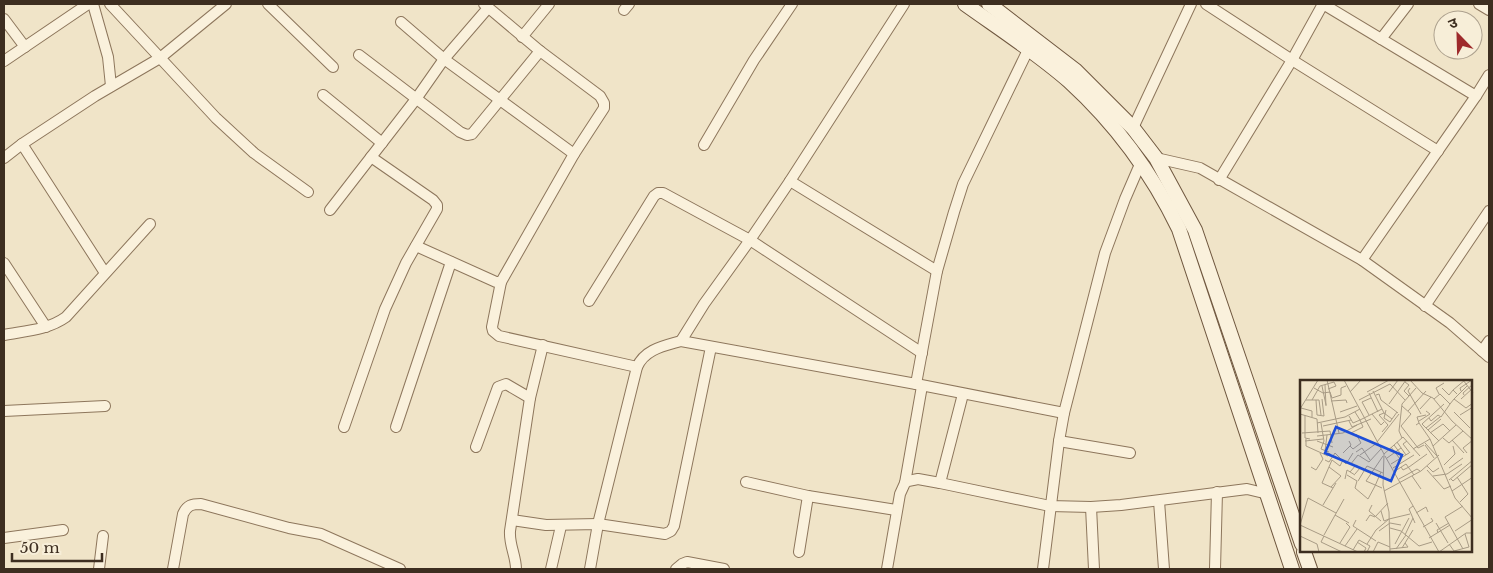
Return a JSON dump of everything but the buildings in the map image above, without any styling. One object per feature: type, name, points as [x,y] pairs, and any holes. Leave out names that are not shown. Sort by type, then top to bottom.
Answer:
[{"type":"street","points":[[4,61],[88,4]]},
{"type":"street","points":[[93,4],[108,57],[111,86]]},
{"type":"street","points":[[110,4],[216,118],[254,153],[308,192]]},
{"type":"street","points":[[268,4],[333,66]]},
{"type":"street","points":[[522,37],[549,4]]},
{"type":"street","points":[[704,145],[754,60],[792,4]]},
{"type":"street","points":[[681,342],[704,304],[790,181],[904,4]]},
{"type":"street","points":[[966,4],[1133,128],[1156,158],[1195,230],[1300,538]]},
{"type":"street","points":[[988,4],[1076,70],[1164,197],[1180,229],[1292,569]]},
{"type":"street","points":[[1133,128],[1191,4]]},
{"type":"street","points":[[1206,4],[1438,151]]},
{"type":"street","points":[[1219,180],[1292,60],[1323,4],[1476,96]]},
{"type":"street","points":[[1381,39],[1408,4]]},
{"type":"street","points":[[1479,4],[1489,10]]},
{"type":"street","points":[[4,158],[22,144],[111,86],[160,58],[180,44],[221,5]]},
{"type":"street","points":[[330,210],[486,6],[522,37],[600,96],[604,103],[603,112],[574,154],[501,282],[492,320],[493,331],[499,336],[637,367]]},
{"type":"street","points":[[4,19],[25,47]]},
{"type":"street","points":[[402,22],[444,59],[574,154]]},
{"type":"street","points":[[887,569],[896,510],[905,483],[922,353],[937,272],[963,184],[1028,50]]},
{"type":"street","points":[[359,55],[460,132],[467,135],[472,134],[540,51]]},
{"type":"street","points":[[1362,260],[1489,75]]},
{"type":"street","points":[[323,95],[382,143]]},
{"type":"street","points":[[22,144],[105,273]]},
{"type":"street","points":[[344,427],[385,309],[406,263],[436,211],[437,205],[433,200],[371,157]]},
{"type":"street","points":[[1156,158],[1200,168],[1362,260],[1450,324],[1486,354],[1489,341]]},
{"type":"street","points":[[1043,569],[1064,413],[1105,253],[1124,198],[1141,162]]},
{"type":"street","points":[[790,181],[937,272]]},
{"type":"street","points":[[589,301],[658,193],[666,194],[750,240],[922,353]]},
{"type":"street","points":[[1425,306],[1489,211]]},
{"type":"street","points":[[4,335],[46,327],[58,322],[73,310],[150,224]]},
{"type":"street","points":[[416,246],[496,282],[501,282]]},
{"type":"street","points":[[396,427],[452,262]]},
{"type":"street","points":[[4,263],[46,327]]},
{"type":"street","points":[[590,569],[598,524],[637,367],[644,355],[657,349],[681,342],[1064,413]]},
{"type":"street","points":[[516,569],[516,561],[510,539],[512,520],[530,398],[542,345]]},
{"type":"street","points":[[512,520],[561,526],[598,524],[665,534],[673,529],[711,347]]},
{"type":"street","points":[[476,447],[498,387],[506,384],[530,398]]},
{"type":"street","points":[[940,482],[963,394]]},
{"type":"street","points":[[4,411],[105,406]]},
{"type":"street","points":[[1059,441],[1130,453]]},
{"type":"street","points":[[905,483],[918,479],[940,482],[1050,506],[1091,507],[1159,501],[1246,489],[1268,494]]},
{"type":"street","points":[[746,482],[808,496],[896,510]]},
{"type":"street","points":[[1215,569],[1217,492]]},
{"type":"street","points":[[799,552],[808,496]]},
{"type":"street","points":[[1159,501],[1164,569]]},
{"type":"street","points":[[173,569],[185,509],[193,504],[201,504],[289,528],[321,534],[400,569]]},
{"type":"street","points":[[1091,507],[1094,569]]},
{"type":"street","points":[[551,569],[561,526]]},
{"type":"street","points":[[4,538],[63,530]]},
{"type":"street","points":[[99,569],[103,536]]},
{"type":"street","points":[[1304,553],[1310,569]]},
{"type":"street","points":[[676,569],[687,562],[724,569]]}]
